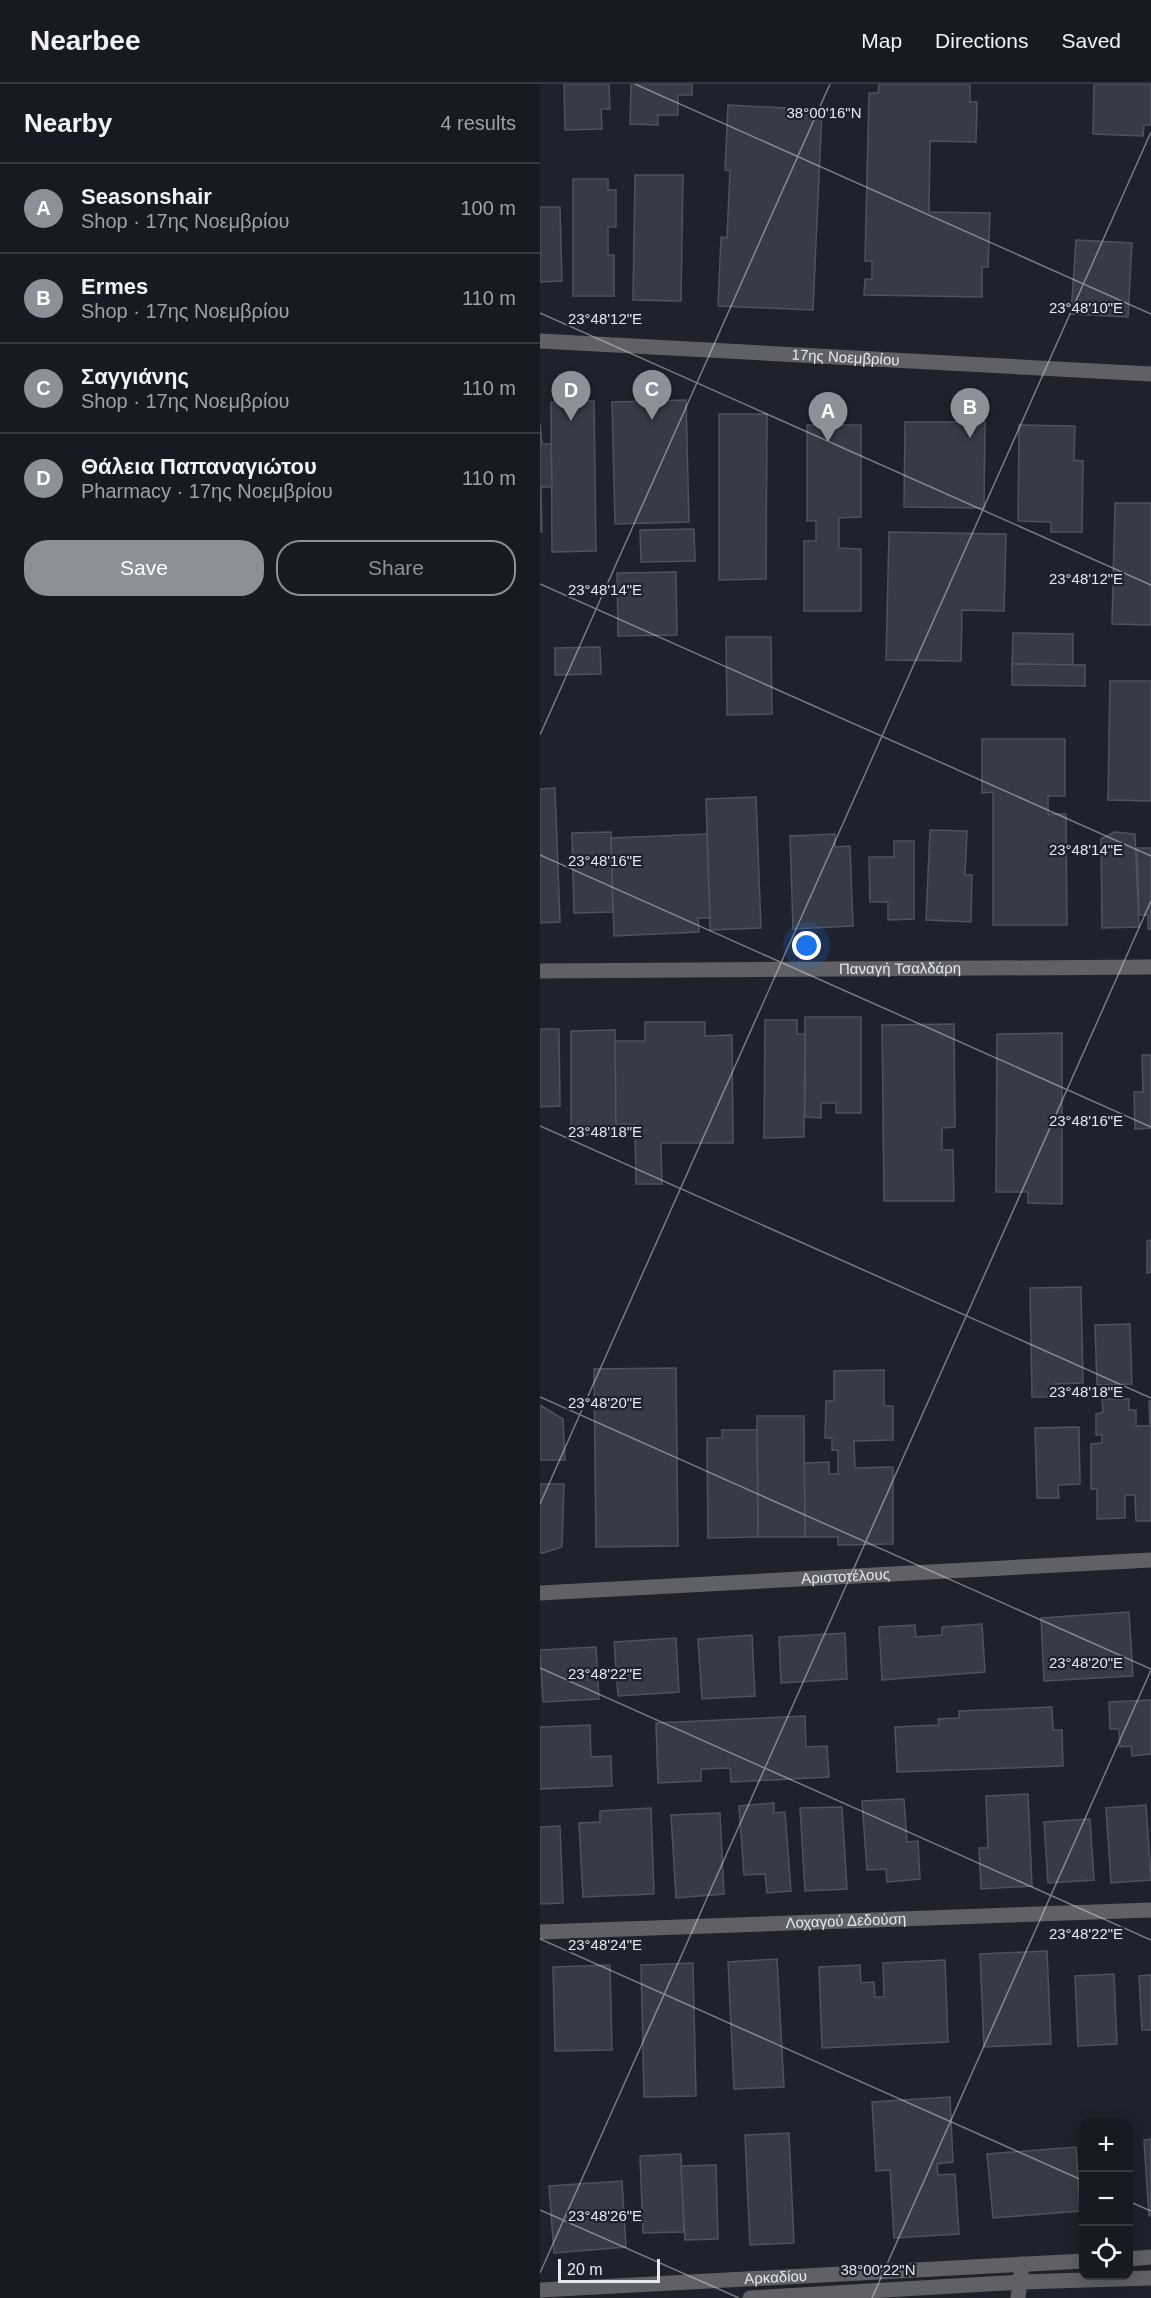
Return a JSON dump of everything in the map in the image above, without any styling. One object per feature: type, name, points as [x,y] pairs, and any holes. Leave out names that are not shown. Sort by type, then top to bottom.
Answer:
[{"type":"street","name":"17ης Νοεμβρίου","points":[[540,341],[1151,374]]},
{"type":"street","name":"Παναγή Τσαλδάρη","points":[[540,971],[1151,967]]},
{"type":"street","name":"Αριστοτέλους","points":[[540,1593],[1151,1560]]},
{"type":"street","name":"Λοχαγού Δεδούση","points":[[540,1932],[1151,1910]]},
{"type":"street","points":[[1133,2259],[1151,2257]]},
{"type":"street","name":"Αρκαδίου","points":[[540,2290],[1079,2261]]},
{"type":"street","points":[[1018,2298],[1022,2264]]},
{"type":"street","name":"Αρκαδίου","points":[[750,2298],[1021,2282],[1151,2278]]},
{"type":"building","points":[[564,84],[609,84],[610,109],[601,109],[602,129],[565,130]]},
{"type":"building","points":[[631,84],[692,84],[692,95],[678,95],[678,115],[658,115],[658,125],[630,124]]},
{"type":"building","points":[[879,84],[970,84],[970,102],[977,102],[976,142],[930,141],[929,212],[990,213],[988,267],[982,267],[982,297],[864,295],[865,279],[872,279],[872,261],[865,261],[869,93],[878,93]]},
{"type":"building","points":[[1094,84],[1151,84],[1151,125],[1144,125],[1143,136],[1093,134]]},
{"type":"building","points":[[728,105],[822,110],[813,310],[718,306],[721,237],[727,238],[730,171],[725,170]]},
{"type":"building","points":[[635,175],[683,175],[681,301],[633,300]]},
{"type":"building","points":[[573,179],[608,179],[608,190],[616,190],[616,227],[608,227],[608,255],[614,255],[614,296],[573,296]]},
{"type":"building","points":[[540,207],[560,207],[562,281],[540,282]]},
{"type":"building","points":[[1076,240],[1132,243],[1128,317],[1071,314]]},
{"type":"building","points":[[686,400],[689,522],[615,524],[612,402]]},
{"type":"building","points":[[594,401],[596,551],[552,552],[551,402]]},
{"type":"building","points":[[719,414],[767,414],[766,579],[719,580]]},
{"type":"building","points":[[905,422],[985,422],[984,508],[904,507]]},
{"type":"building","points":[[540,423],[542,444],[551,444],[552,487],[541,487],[542,532],[540,532]]},
{"type":"building","points":[[807,425],[861,425],[861,517],[839,518],[839,548],[861,549],[861,611],[804,611],[804,541],[816,541],[816,521],[807,521]]},
{"type":"building","points":[[1019,425],[1075,426],[1074,460],[1083,461],[1082,532],[1051,532],[1051,522],[1018,521]]},
{"type":"building","points":[[1115,503],[1151,503],[1151,625],[1112,624]]},
{"type":"building","points":[[694,529],[695,561],[641,562],[640,530]]},
{"type":"building","points":[[889,532],[1006,534],[1004,611],[962,610],[961,661],[886,660]]},
{"type":"building","points":[[676,572],[677,635],[618,636],[617,573]]},
{"type":"building","points":[[1013,633],[1073,634],[1073,665],[1012,664]]},
{"type":"building","points":[[726,637],[771,637],[772,714],[727,715]]},
{"type":"building","points":[[600,647],[601,674],[555,675],[555,648]]},
{"type":"building","points":[[1012,664],[1085,665],[1085,686],[1012,685]]},
{"type":"building","points":[[1110,681],[1151,681],[1151,801],[1108,800]]},
{"type":"building","points":[[982,739],[1065,739],[1065,796],[1048,796],[1048,814],[1066,814],[1067,925],[993,925],[993,792],[982,793]]},
{"type":"building","points":[[555,788],[560,922],[540,923],[540,789]]},
{"type":"building","points":[[756,797],[761,928],[710,930],[706,799]]},
{"type":"building","points":[[930,830],[967,831],[965,875],[972,875],[971,922],[926,920]]},
{"type":"building","points":[[611,832],[613,912],[574,913],[572,833]]},
{"type":"building","points":[[1114,832],[1135,834],[1139,927],[1102,928],[1101,839]]},
{"type":"building","points":[[707,834],[710,918],[698,918],[699,932],[614,936],[611,838]]},
{"type":"building","points":[[835,834],[835,847],[850,846],[853,926],[793,929],[790,836]]},
{"type":"building","points":[[894,841],[914,841],[914,919],[888,920],[888,902],[870,902],[869,857],[894,857]]},
{"type":"building","points":[[1137,848],[1151,848],[1151,929],[1148,929],[1148,915],[1139,915]]},
{"type":"building","points":[[805,1017],[861,1017],[861,1113],[836,1113],[836,1103],[821,1103],[821,1118],[805,1117]]},
{"type":"building","points":[[765,1020],[797,1020],[797,1034],[805,1034],[804,1137],[764,1138]]},
{"type":"building","points":[[645,1022],[705,1022],[705,1036],[732,1035],[733,1143],[661,1143],[662,1184],[636,1184],[635,1124],[615,1124],[615,1041],[645,1041]]},
{"type":"building","points":[[954,1024],[955,1127],[942,1128],[942,1150],[953,1150],[954,1201],[884,1201],[882,1025]]},
{"type":"building","points":[[540,1029],[559,1029],[560,1106],[540,1107]]},
{"type":"building","points":[[615,1030],[616,1135],[571,1135],[571,1031]]},
{"type":"building","points":[[1062,1033],[1062,1204],[1028,1203],[1028,1192],[996,1192],[997,1034]]},
{"type":"building","points":[[1142,1055],[1151,1055],[1151,1128],[1135,1129],[1134,1092],[1143,1092]]},
{"type":"building","points":[[1151,1240],[1151,1272],[1147,1273],[1147,1241]]},
{"type":"building","points":[[1081,1287],[1083,1383],[1055,1384],[1055,1397],[1032,1397],[1030,1288]]},
{"type":"building","points":[[1130,1324],[1132,1384],[1097,1385],[1095,1325]]},
{"type":"building","points":[[676,1368],[678,1546],[596,1547],[594,1369]]},
{"type":"building","points":[[884,1370],[884,1406],[893,1406],[893,1440],[854,1441],[855,1468],[893,1467],[893,1544],[838,1545],[838,1537],[805,1537],[804,1463],[829,1462],[829,1474],[838,1474],[838,1450],[832,1450],[832,1438],[825,1438],[826,1401],[834,1401],[834,1371]]},
{"type":"building","points":[[1102,1399],[1129,1399],[1129,1410],[1136,1410],[1136,1426],[1150,1426],[1149,1401],[1151,1401],[1151,1521],[1136,1521],[1135,1495],[1125,1495],[1125,1518],[1097,1519],[1097,1489],[1091,1489],[1091,1444],[1102,1443],[1102,1435],[1096,1435],[1096,1414],[1103,1412]]},
{"type":"building","points":[[540,1405],[563,1419],[565,1460],[540,1460]]},
{"type":"building","points":[[757,1416],[804,1416],[805,1537],[758,1537]]},
{"type":"building","points":[[1079,1427],[1080,1484],[1058,1485],[1059,1498],[1037,1498],[1035,1428]]},
{"type":"building","points":[[722,1430],[757,1430],[758,1537],[708,1538],[707,1438],[722,1438]]},
{"type":"building","points":[[540,1484],[564,1484],[562,1547],[543,1553],[540,1553]]},
{"type":"building","points":[[1129,1612],[1133,1676],[1044,1681],[1041,1618]]},
{"type":"building","points":[[982,1624],[985,1672],[882,1680],[879,1627],[915,1625],[916,1637],[942,1635],[942,1627]]},
{"type":"building","points":[[845,1633],[847,1679],[781,1683],[779,1637]]},
{"type":"building","points":[[752,1635],[755,1696],[702,1699],[698,1639]]},
{"type":"building","points":[[676,1638],[679,1692],[618,1696],[614,1642]]},
{"type":"building","points":[[596,1647],[599,1699],[543,1702],[540,1650]]},
{"type":"building","points":[[1151,1700],[1151,1754],[1132,1756],[1131,1746],[1120,1747],[1119,1729],[1110,1729],[1109,1702]]},
{"type":"building","points":[[1052,1707],[1053,1730],[1062,1730],[1063,1766],[897,1772],[895,1727],[939,1725],[938,1719],[959,1718],[959,1711]]},
{"type":"building","points":[[805,1716],[806,1747],[827,1746],[829,1777],[731,1782],[730,1768],[701,1769],[701,1781],[658,1783],[656,1723]]},
{"type":"building","points":[[590,1725],[591,1757],[611,1756],[612,1786],[540,1789],[540,1727]]},
{"type":"building","points":[[1028,1794],[1032,1886],[981,1889],[979,1848],[988,1848],[986,1796]]},
{"type":"building","points":[[904,1799],[907,1842],[918,1841],[920,1879],[887,1882],[886,1869],[867,1870],[862,1801]]},
{"type":"building","points":[[774,1803],[774,1813],[785,1812],[791,1891],[767,1893],[765,1874],[744,1875],[739,1806]]},
{"type":"building","points":[[1146,1805],[1151,1880],[1111,1883],[1106,1808]]},
{"type":"building","points":[[842,1807],[847,1889],[805,1891],[800,1808]]},
{"type":"building","points":[[651,1808],[654,1894],[583,1897],[579,1823],[600,1822],[600,1811]]},
{"type":"building","points":[[720,1813],[724,1894],[676,1898],[671,1815]]},
{"type":"building","points":[[1090,1819],[1094,1880],[1048,1883],[1044,1822]]},
{"type":"building","points":[[560,1826],[563,1903],[540,1904],[540,1827]]},
{"type":"building","points":[[1047,1951],[1051,2044],[984,2047],[980,1954]]},
{"type":"building","points":[[777,1959],[784,2087],[734,2089],[728,1962]]},
{"type":"building","points":[[945,1960],[948,2042],[822,2048],[819,1967],[860,1965],[861,1983],[874,1982],[875,1997],[884,1997],[883,1963]]},
{"type":"building","points":[[693,1963],[696,2096],[644,2097],[641,1965]]},
{"type":"building","points":[[610,1965],[612,2050],[555,2051],[553,1967]]},
{"type":"building","points":[[1114,1974],[1117,2044],[1078,2046],[1075,1976]]},
{"type":"building","points":[[1151,1975],[1151,2030],[1142,2030],[1139,1976]]},
{"type":"building","points":[[950,2097],[953,2162],[937,2164],[938,2175],[955,2174],[959,2234],[894,2238],[890,2170],[876,2171],[872,2102]]},
{"type":"building","points":[[789,2133],[794,2243],[750,2245],[745,2135]]},
{"type":"building","points":[[1151,2139],[1151,2215],[1149,2216],[1144,2140]]},
{"type":"building","points":[[1076,2147],[1079,2211],[993,2218],[987,2154]]},
{"type":"building","points":[[681,2154],[684,2232],[643,2233],[640,2156]]},
{"type":"building","points":[[716,2165],[718,2239],[685,2240],[681,2166]]},
{"type":"building","points":[[622,2181],[626,2247],[554,2253],[549,2186]]},
{"type":"place","name":"Σαγγιάνης","points":[[652,420]]},
{"type":"place","name":"Θάλεια Παπαναγιώτου","points":[[571,421]]},
{"type":"place","name":"Ermes","points":[[970,438]]},
{"type":"place","name":"Seasonshair","points":[[828,442]]}]
